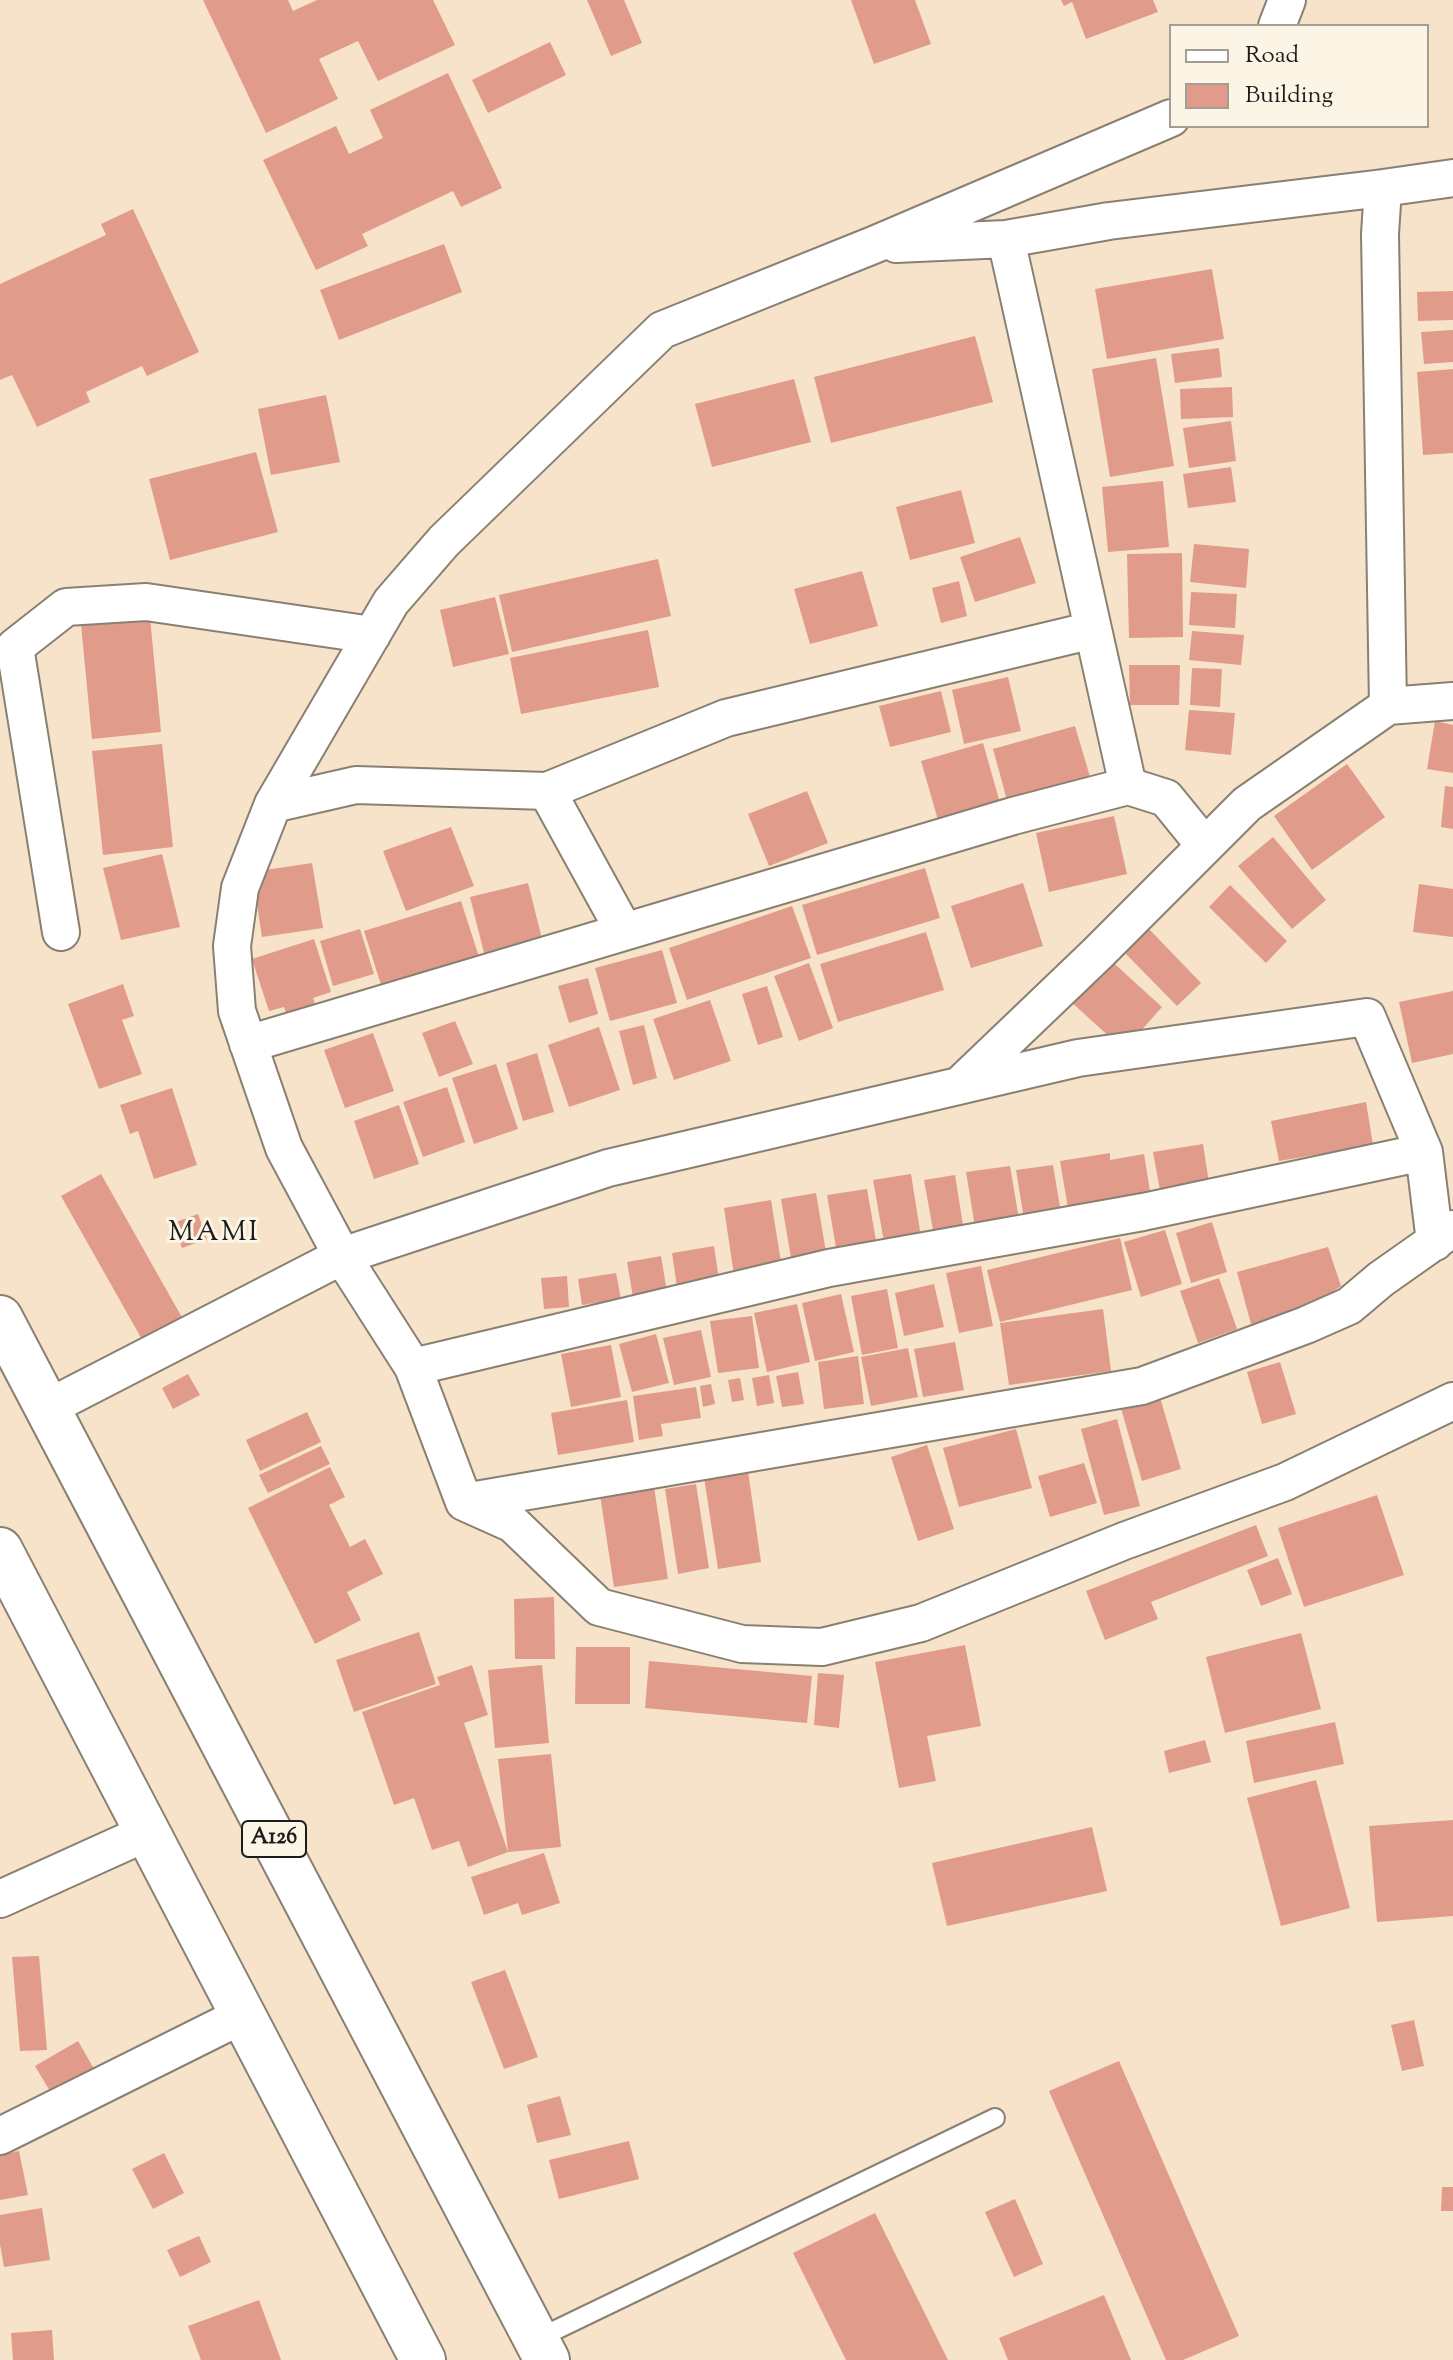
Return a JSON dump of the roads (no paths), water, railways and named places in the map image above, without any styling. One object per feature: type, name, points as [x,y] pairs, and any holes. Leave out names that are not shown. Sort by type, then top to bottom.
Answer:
[{"type":"highway","name":"A126","points":[[0,1318],[542,2350]]},
{"type":"highway","points":[[0,1550],[423,2360]]},
{"type":"street","points":[[1278,24],[1287,0]]},
{"type":"street","points":[[1169,119],[876,244],[662,330],[444,541],[391,602],[273,804],[240,888],[232,946],[237,1011],[284,1148],[342,1256],[413,1367],[464,1502],[513,1524],[599,1607],[742,1644],[822,1647],[921,1623],[1124,1541],[1285,1482],[1453,1401]]},
{"type":"street","points":[[876,244],[1006,239],[1109,221],[1453,178]]},
{"type":"street","points":[[1383,188],[1380,234],[1388,706]]},
{"type":"street","points":[[1006,239],[1128,786]]},
{"type":"street","points":[[61,932],[15,647],[66,607],[146,602],[372,635]]},
{"type":"street","points":[[273,804],[356,785],[547,791],[726,718],[1093,630]]},
{"type":"street","points":[[959,1086],[1247,804],[1388,706],[1453,701]]},
{"type":"street","points":[[248,1044],[1013,816],[1128,786],[1166,798],[1205,846]]},
{"type":"street","points":[[547,791],[624,931]]},
{"type":"street","points":[[47,1408],[342,1256],[608,1168],[1078,1058],[1367,1017],[1424,1152],[1444,1235],[1349,1306],[1142,1386],[464,1502]]},
{"type":"street","points":[[413,1367],[829,1268],[1143,1212],[1424,1152]]},
{"type":"street","points":[[0,1899],[148,1832]]},
{"type":"street","points":[[0,2136],[243,2015]]},
{"type":"lane","points":[[542,2350],[995,2118]]},
{"type":"district","name":"MAMI","points":[[214,1235]]}]
